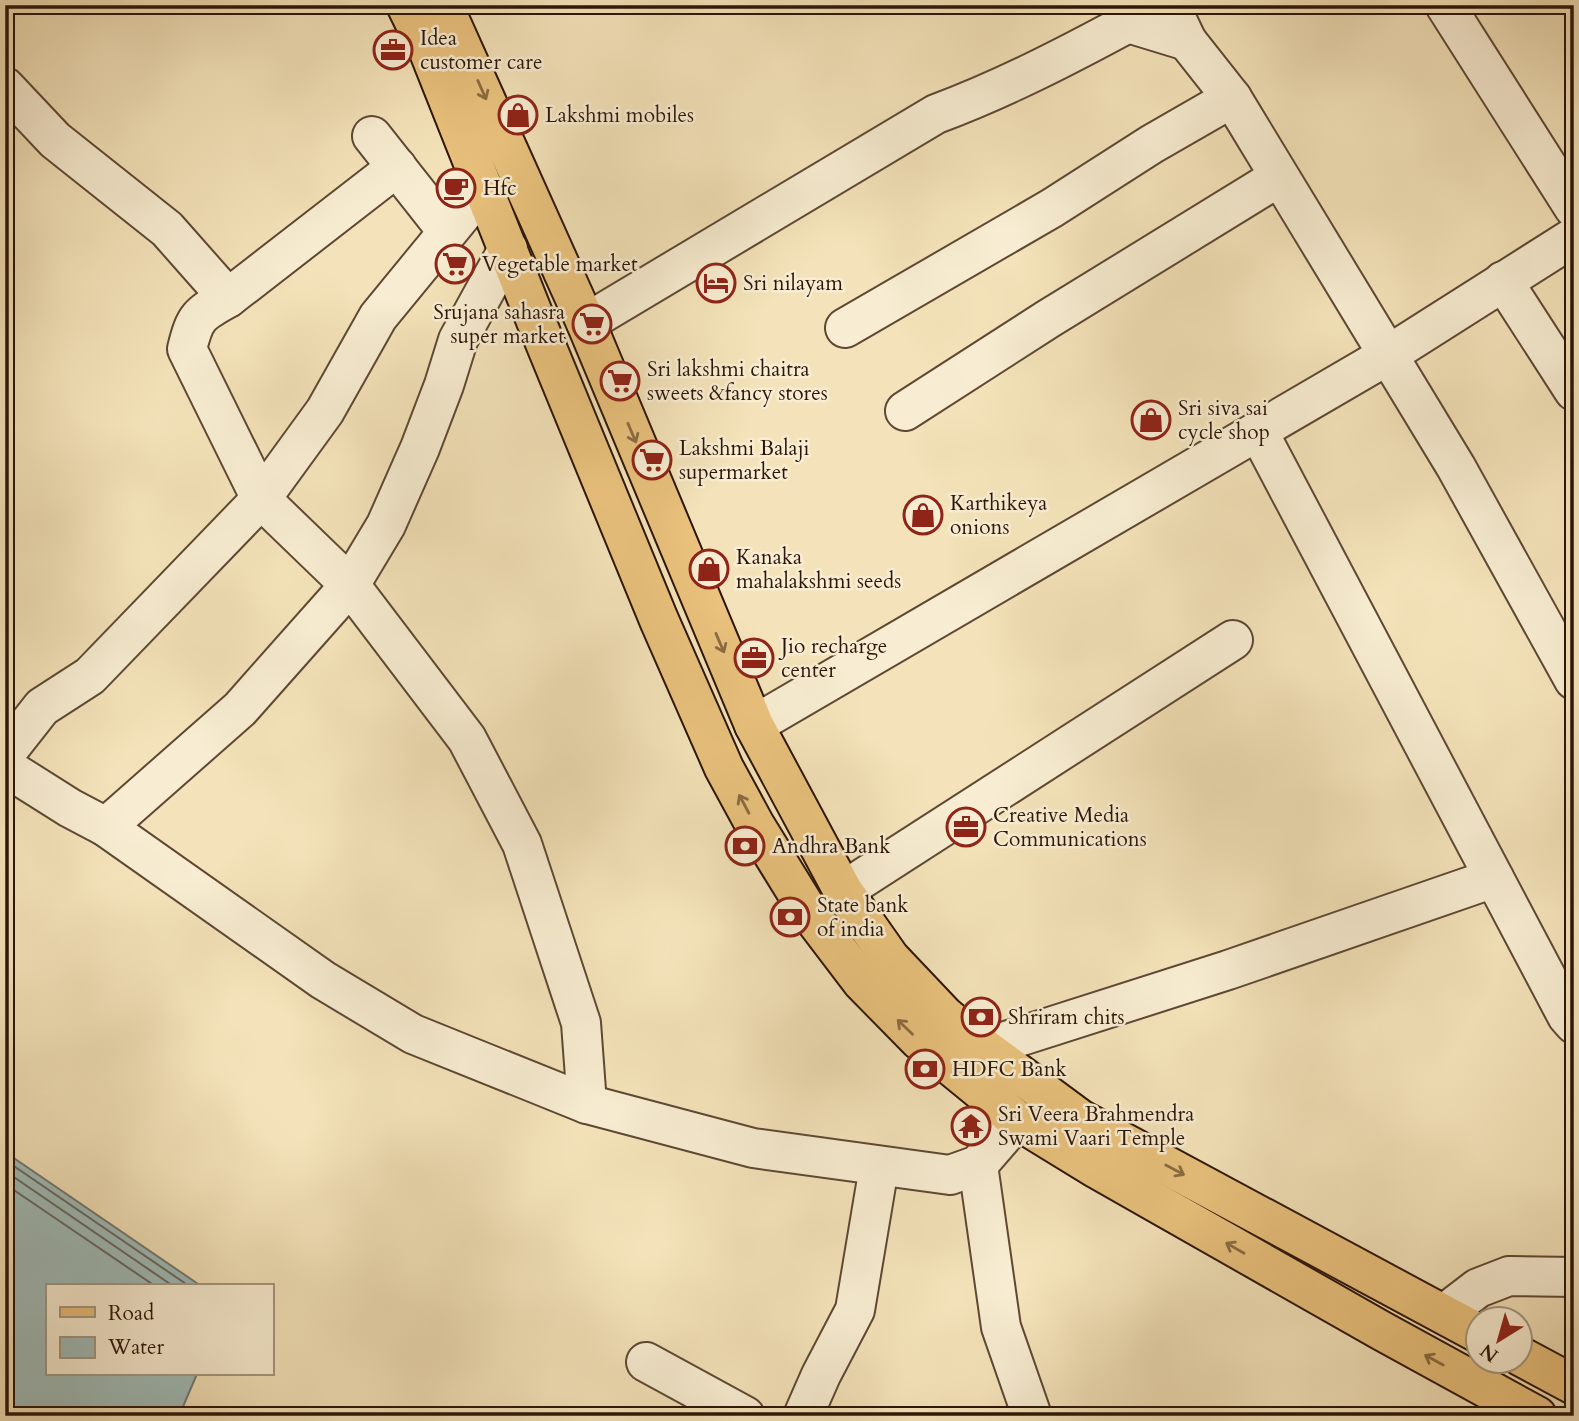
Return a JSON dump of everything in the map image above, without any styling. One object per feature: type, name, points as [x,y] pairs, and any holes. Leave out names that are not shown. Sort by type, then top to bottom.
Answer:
[{"type":"main road","points":[[406,5],[429,52],[659,620],[724,768],[755,825],[808,911],[862,982],[919,1040],[1017,1120],[1121,1183],[1536,1416]]},
{"type":"main road","points":[[443,5],[586,323],[754,725],[843,891],[890,958],[945,1016],[1080,1119],[1464,1325]]},
{"type":"main road","points":[[1534,1364],[1574,1385]]},
{"type":"street","points":[[1170,5],[1187,41],[1233,98],[1456,467],[1574,680]]},
{"type":"street","points":[[1446,5],[1574,208]]},
{"type":"street","points":[[586,323],[936,114],[988,94],[1128,23],[1187,41]]},
{"type":"street","points":[[5,87],[55,140],[167,229],[228,298]]},
{"type":"street","points":[[845,328],[1052,208],[1152,144],[1233,98]]},
{"type":"street","points":[[372,136],[447,232]]},
{"type":"street","points":[[397,167],[228,298],[203,312],[192,326],[187,349],[261,499],[350,585],[467,739],[522,844],[581,1023],[587,1104]]},
{"type":"street","points":[[905,411],[1048,319],[1279,177]]},
{"type":"street","points":[[5,754],[42,707],[90,676],[261,499],[325,411],[378,317],[484,189]]},
{"type":"street","points":[[754,725],[1388,355],[1574,237]]},
{"type":"street","points":[[106,827],[240,709],[350,585],[386,525],[420,448],[458,340],[508,248]]},
{"type":"street","points":[[1503,281],[1574,391]]},
{"type":"street","points":[[1258,430],[1567,1016],[1574,1024]]},
{"type":"street","points":[[843,891],[1233,640]]},
{"type":"street","points":[[5,767],[106,827],[323,980],[413,1034],[587,1104],[753,1148],[950,1175],[978,1165],[1017,1120]]},
{"type":"street","points":[[984,1048],[1228,970],[1494,878]]},
{"type":"street","points":[[978,1165],[1000,1326],[1032,1416]]},
{"type":"street","points":[[803,1416],[855,1310],[879,1167]]},
{"type":"street","points":[[1444,1314],[1478,1288],[1509,1276],[1574,1277]]},
{"type":"street","points":[[646,1362],[745,1416]]},
{"type":"water","points":[[5,1152],[198,1284],[46,1284],[46,1376],[196,1376],[179,1416],[5,1416]]},
{"type":"place","name":"Idea customer care","points":[[393,50]]},
{"type":"place","name":"Lakshmi mobiles","points":[[518,115]]},
{"type":"place","name":"Hfc","points":[[456,188]]},
{"type":"place","name":"Vegetable market","points":[[455,264]]},
{"type":"place","name":"Sri nilayam","points":[[716,283]]},
{"type":"place","name":"Srujana sahasra super market","points":[[592,324]]},
{"type":"place","name":"Sri lakshmi chaitra sweets &fancy stores","points":[[620,381]]},
{"type":"place","name":"Sri siva sai cycle shop","points":[[1151,420]]},
{"type":"place","name":"Lakshmi Balaji supermarket","points":[[652,460]]},
{"type":"place","name":"Karthikeya onions","points":[[923,515]]},
{"type":"place","name":"Kanaka mahalakshmi seeds","points":[[709,569]]},
{"type":"place","name":"Jio recharge center","points":[[754,658]]},
{"type":"place","name":"Creative Media Communications","points":[[966,827]]},
{"type":"place","name":"Andhra Bank","points":[[745,846]]},
{"type":"place","name":"State bank of india","points":[[790,917]]},
{"type":"place","name":"Shriram chits","points":[[981,1017]]},
{"type":"place","name":"HDFC Bank","points":[[925,1069]]},
{"type":"place","name":"Sri Veera Brahmendra Swami Vaari Temple","points":[[971,1126]]}]
